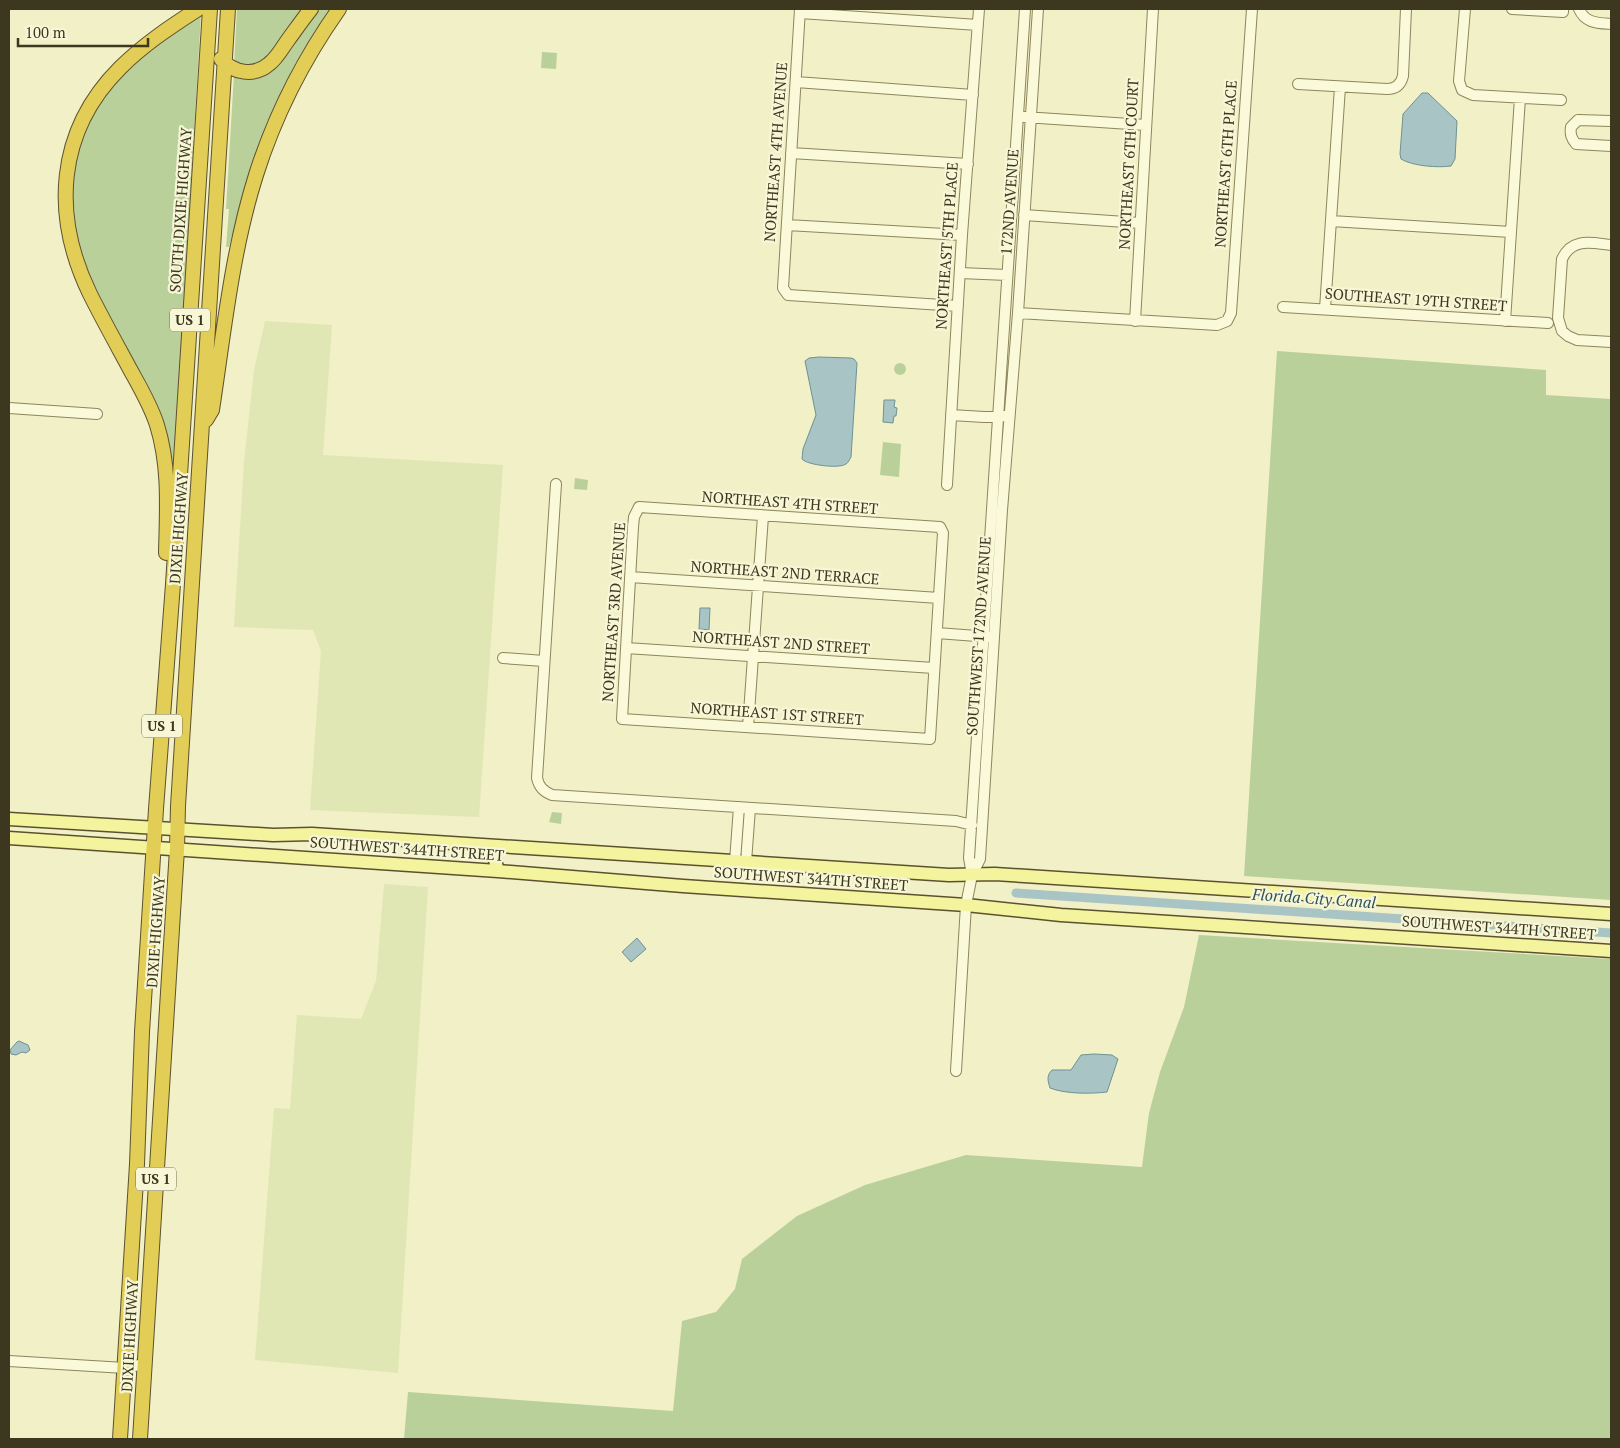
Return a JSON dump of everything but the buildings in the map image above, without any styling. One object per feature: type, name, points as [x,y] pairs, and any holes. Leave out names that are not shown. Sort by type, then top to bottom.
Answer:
[{"type":"highway","points":[[170,623],[165,598],[167,478],[160,436],[154,416],[144,395],[84,281],[71,242],[65,197],[71,149],[82,118],[90,104],[106,83],[128,60],[150,42],[198,9]]},
{"type":"highway","name":"US 1","points":[[202,427],[228,9]]},
{"type":"highway","points":[[210,13],[217,53],[225,64],[235,70],[247,72],[258,71],[277,55],[311,9]]},
{"type":"highway","points":[[202,427],[212,410],[236,259],[243,222],[256,176],[272,130],[292,86],[324,30],[339,9]]},
{"type":"highway","name":"SOUTH DIXIE HIGHWAY","points":[[170,623],[210,13]]},
{"type":"highway","name":"DIXIE HIGHWAY","points":[[140,1439],[202,427]]},
{"type":"highway","name":"DIXIE HIGHWAY","points":[[120,1439],[137,1164],[142,1032],[170,623]]},
{"type":"main road","name":"SOUTHWEST 344TH STREET","points":[[9,818],[282,836],[312,834],[949,875],[995,874],[1611,914]]},
{"type":"main road","name":"SOUTHWEST 344TH STREET","points":[[9,838],[966,905],[1061,915],[1611,951]]},
{"type":"main road","points":[[491,846],[498,871]]},
{"type":"main road","points":[[498,871],[505,846]]},
{"type":"street","name":"NORTHEAST 5TH PLACE","points":[[947,485],[962,236],[979,9]]},
{"type":"street","name":"172ND AVENUE","points":[[1000,397],[1025,9]]},
{"type":"street","name":"172ND AVENUE","points":[[1012,397],[1038,9]]},
{"type":"street","name":"NORTHEAST 6TH COURT","points":[[1135,321],[1145,125],[1154,9]]},
{"type":"street","name":"NORTHEAST 6TH PLACE","points":[[1135,321],[1217,326],[1227,321],[1231,313],[1252,9]]},
{"type":"street","points":[[1298,84],[1386,89],[1396,87],[1401,82],[1403,76],[1406,9]]},
{"type":"street","points":[[1465,9],[1459,81],[1462,90],[1473,95],[1561,100]]},
{"type":"street","points":[[1512,9],[1563,10]]},
{"type":"street","points":[[1579,9],[1587,20],[1611,24]]},
{"type":"street","points":[[800,11],[978,25]]},
{"type":"street","name":"NORTHEAST 4TH AVENUE","points":[[800,11],[783,288],[788,295],[958,306]]},
{"type":"street","points":[[796,82],[972,96]]},
{"type":"street","points":[[1325,309],[1340,86]]},
{"type":"street","points":[[1505,321],[1520,98]]},
{"type":"street","points":[[1018,117],[1145,125]]},
{"type":"street","points":[[1611,121],[1578,120],[1571,127],[1570,133],[1572,140],[1576,144],[1611,146]]},
{"type":"street","points":[[791,153],[968,164]]},
{"type":"street","points":[[1024,215],[1140,223]]},
{"type":"street","points":[[1331,221],[1511,232]]},
{"type":"street","points":[[787,225],[962,236]]},
{"type":"street","points":[[1611,245],[1582,243],[1569,247],[1565,252],[1562,259],[1558,318],[1562,331],[1568,336],[1577,340],[1611,342]]},
{"type":"street","points":[[960,273],[1007,275]]},
{"type":"street","name":"SOUTHEAST 19TH STREET","points":[[1283,307],[1548,323]]},
{"type":"street","points":[[1018,312],[1135,321]]},
{"type":"street","name":"SOUTHWEST 172ND AVENUE","points":[[956,1071],[966,905],[972,875],[980,859],[1000,397]]},
{"type":"street","name":"SOUTHWEST 172ND AVENUE","points":[[972,875],[969,858],[1012,397]]},
{"type":"street","points":[[9,408],[97,414]]},
{"type":"street","points":[[951,415],[984,417],[1010,415]]},
{"type":"street","points":[[556,484],[538,778],[541,788],[552,795],[956,821],[972,825]]},
{"type":"street","name":"NORTHEAST 4TH STREET","points":[[639,507],[940,527],[943,533],[939,598]]},
{"type":"street","name":"NORTHEAST 3RD AVENUE","points":[[622,719],[634,517],[639,507]]},
{"type":"street","points":[[748,727],[762,516]]},
{"type":"street","name":"NORTHEAST 2ND TERRACE","points":[[630,577],[939,598]]},
{"type":"street","points":[[934,668],[939,598]]},
{"type":"street","points":[[936,633],[989,637]]},
{"type":"street","name":"NORTHEAST 2ND STREET","points":[[626,648],[934,668]]},
{"type":"street","points":[[503,658],[544,661]]},
{"type":"street","name":"NORTHEAST 1ST STREET","points":[[622,719],[930,739],[934,668]]},
{"type":"street","points":[[740,862],[744,807]]},
{"type":"street","points":[[9,1361],[125,1368],[144,1364]]},
{"type":"green space","points":[[237,9],[307,9],[260,66],[234,65]]},
{"type":"green space","points":[[318,9],[330,9],[311,37],[281,93],[257,153],[229,247],[226,247],[229,209],[226,209],[234,74],[245,78],[301,31]]},
{"type":"green space","points":[[201,14],[175,460],[169,460],[85,271],[71,217],[75,154],[95,106],[122,74],[152,48]]},
{"type":"green space","points":[[542,52],[557,53],[556,69],[541,68]]},
{"type":"green space","points":[[265,321],[332,325],[323,455],[503,465],[479,817],[310,810],[321,651],[313,630],[234,627],[244,462],[254,370]]},
{"type":"green space","points":[[1277,351],[1546,370],[1546,395],[1611,399],[1611,900],[1244,876]]},
{"type":"green space","points":[[900,363],[906,369],[900,375],[894,369]]},
{"type":"green space","points":[[883,442],[901,444],[899,477],[880,475]]},
{"type":"green space","points":[[575,478],[588,480],[587,490],[574,489]]},
{"type":"green space","points":[[552,812],[562,813],[561,824],[549,822]]},
{"type":"green space","points":[[384,884],[428,887],[398,1373],[255,1360],[274,1108],[290,1109],[297,1015],[361,1019],[376,981]]},
{"type":"green space","points":[[1199,935],[1611,959],[1611,1439],[404,1439],[408,1392],[673,1411],[682,1321],[716,1312],[735,1289],[742,1259],[797,1216],[865,1185],[966,1155],[1142,1167],[1149,1113],[1160,1072],[1184,1007]]},
{"type":"water","points":[[1422,93],[1428,93],[1457,121],[1455,159],[1451,166],[1425,166],[1401,159],[1403,114]]},
{"type":"water","points":[[809,358],[851,358],[857,363],[851,457],[847,463],[842,465],[816,465],[802,459],[803,449],[816,415],[805,361]]},
{"type":"water","points":[[884,400],[895,400],[894,407],[897,408],[893,423],[883,422]]},
{"type":"water","points":[[700,608],[710,608],[709,630],[699,629]]},
{"type":"water","points":[[637,938],[646,949],[631,962],[622,952]]},
{"type":"water","points":[[19,1041],[28,1045],[30,1050],[26,1053],[11,1054],[10,1050]]},
{"type":"water","points":[[1081,1055],[1112,1055],[1118,1059],[1107,1092],[1078,1093],[1050,1088],[1048,1076],[1052,1070],[1071,1070]]},
{"type":"waterway","name":"Florida City Canal","points":[[1016,893],[1611,933]]}]
